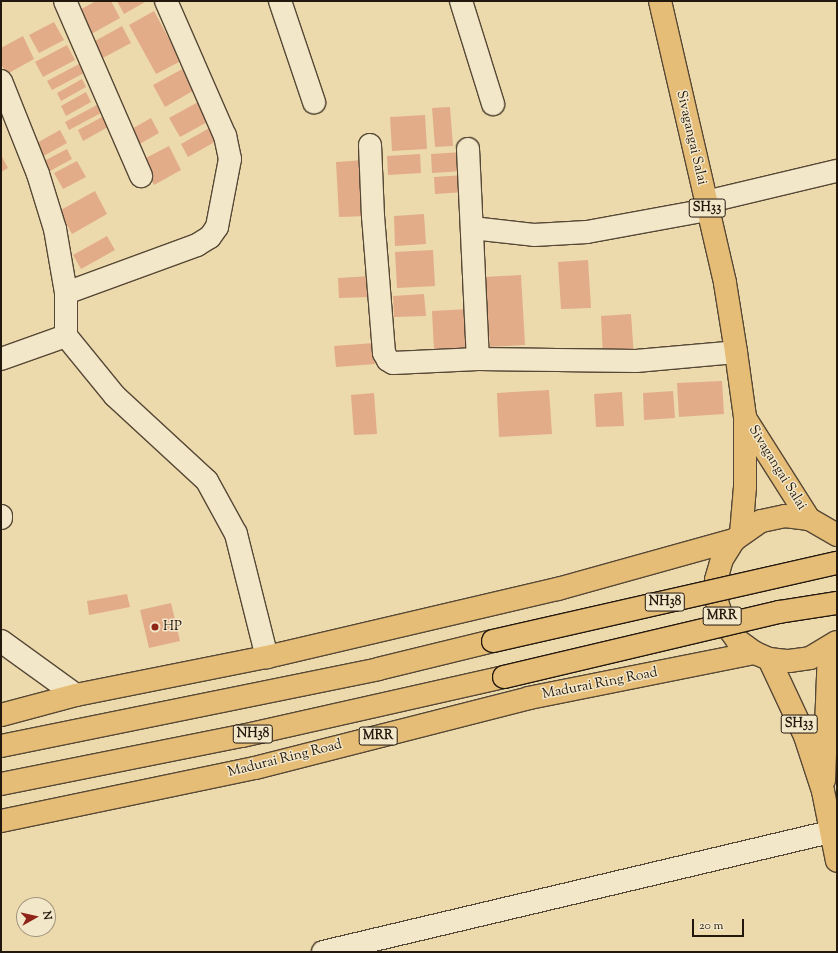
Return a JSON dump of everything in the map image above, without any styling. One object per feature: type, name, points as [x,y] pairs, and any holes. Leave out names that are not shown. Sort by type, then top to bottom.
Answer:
[{"type":"main road","name":"Sivagangai Salai","points":[[660,1],[725,283],[736,352],[745,417],[746,487],[737,537]]},
{"type":"main road","name":"Sivagangai Salai","points":[[745,417],[826,525]]},
{"type":"main road","name":"MRR","points":[[1,715],[76,695],[267,657],[558,589],[737,537],[761,521],[785,516],[826,525]]},
{"type":"main road","name":"MRR","points":[[737,537],[722,559],[718,573],[717,602],[724,622],[733,634],[762,656]]},
{"type":"main road","name":"NH38","points":[[1,746],[378,669],[493,641],[837,563]]},
{"type":"main road","name":"NH38","points":[[1,784],[242,736],[504,677],[779,612],[837,602]]},
{"type":"main road","name":"Madurai Ring Road","points":[[1,821],[255,768],[529,698],[762,656],[789,662],[810,658],[833,646]]},
{"type":"main road","name":"SH33","points":[[823,792],[833,646]]},
{"type":"main road","name":"SH33","points":[[762,656],[805,736],[823,792],[837,862]]},
{"type":"street","points":[[65,1],[141,176]]},
{"type":"street","points":[[66,293],[198,245],[210,237],[217,227],[230,159],[226,144],[166,1]]},
{"type":"street","points":[[280,1],[314,102]]},
{"type":"street","points":[[461,1],[493,104]]},
{"type":"street","points":[[1,81],[38,174],[55,229],[66,293],[66,336],[115,396],[207,481],[236,534],[267,657]]},
{"type":"street","points":[[370,145],[373,216],[384,353],[393,363],[478,359],[636,361],[736,352]]},
{"type":"street","points":[[468,149],[478,359]]},
{"type":"street","points":[[472,228],[534,235],[587,232],[707,206],[836,171]]},
{"type":"street","points":[[1,359],[66,336]]},
{"type":"street","points":[[1,641],[76,695]]},
{"type":"street","points":[[323,952],[830,832]]},
{"type":"building","points":[[96,1],[111,1],[120,18],[86,37],[74,13]]},
{"type":"building","points":[[117,1],[147,1],[124,14]]},
{"type":"building","points":[[154,11],[181,61],[156,74],[129,25]]},
{"type":"building","points":[[54,22],[64,40],[39,53],[29,35]]},
{"type":"building","points":[[122,26],[131,43],[97,61],[88,45]]},
{"type":"building","points":[[23,36],[34,59],[7,74],[1,64],[1,48]]},
{"type":"building","points":[[67,45],[75,60],[43,77],[35,62]]},
{"type":"building","points":[[79,64],[84,73],[52,90],[47,81]]},
{"type":"building","points":[[186,67],[198,88],[165,107],[153,85]]},
{"type":"building","points":[[82,79],[86,87],[61,101],[57,93]]},
{"type":"building","points":[[86,92],[91,102],[66,116],[61,106]]},
{"type":"building","points":[[200,101],[211,120],[180,137],[169,118]]},
{"type":"building","points":[[97,105],[101,113],[69,130],[65,122]]},
{"type":"building","points":[[450,107],[453,146],[435,147],[432,108]]},
{"type":"building","points":[[425,115],[427,149],[392,151],[390,117]]},
{"type":"building","points":[[102,117],[108,127],[83,141],[78,130]]},
{"type":"building","points":[[151,118],[159,133],[138,145],[130,130]]},
{"type":"building","points":[[213,126],[220,139],[188,157],[181,144]]},
{"type":"building","points":[[60,130],[67,143],[40,158],[33,145]]},
{"type":"building","points":[[169,146],[181,170],[154,185],[140,161]]},
{"type":"building","points":[[67,149],[72,159],[50,171],[44,161]]},
{"type":"building","points":[[462,152],[464,171],[432,173],[431,154]]},
{"type":"building","points":[[420,154],[421,173],[388,175],[387,156]]},
{"type":"building","points":[[1,155],[8,168],[1,172]]},
{"type":"building","points":[[365,160],[369,216],[339,217],[336,162]]},
{"type":"building","points":[[77,161],[86,177],[63,189],[54,173]]},
{"type":"building","points":[[464,175],[465,192],[435,194],[434,177]]},
{"type":"building","points":[[95,191],[107,214],[72,234],[59,211]]},
{"type":"building","points":[[424,214],[426,244],[395,246],[394,216]]},
{"type":"building","points":[[107,236],[115,250],[81,269],[73,255]]},
{"type":"building","points":[[433,250],[435,286],[397,288],[395,252]]},
{"type":"building","points":[[588,260],[591,308],[561,309],[558,262]]},
{"type":"building","points":[[521,275],[525,345],[490,347],[485,277]]},
{"type":"building","points":[[370,276],[371,297],[339,298],[338,278]]},
{"type":"building","points":[[424,294],[426,316],[394,317],[393,296]]},
{"type":"building","points":[[469,309],[471,348],[434,350],[432,311]]},
{"type":"building","points":[[631,314],[634,357],[603,358],[601,316]]},
{"type":"building","points":[[374,343],[375,364],[336,367],[334,346]]},
{"type":"building","points":[[722,381],[724,414],[679,417],[677,383]]},
{"type":"building","points":[[549,390],[552,434],[499,437],[497,393]]},
{"type":"building","points":[[673,391],[675,418],[644,420],[643,393]]},
{"type":"building","points":[[622,392],[624,426],[596,427],[594,394]]},
{"type":"building","points":[[374,393],[377,434],[354,435],[351,395]]},
{"type":"building","points":[[127,594],[130,607],[89,615],[87,601]]},
{"type":"building","points":[[171,603],[180,641],[149,648],[140,610]]},
{"type":"place","name":"HP","points":[[155,627]]}]
